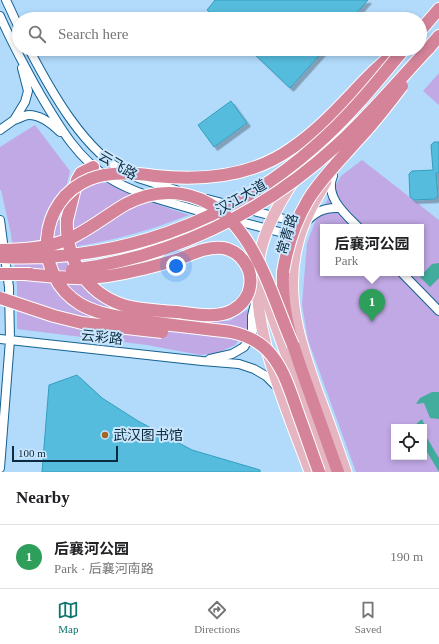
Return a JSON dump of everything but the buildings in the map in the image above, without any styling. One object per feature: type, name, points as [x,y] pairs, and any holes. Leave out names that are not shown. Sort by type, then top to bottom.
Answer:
[{"type":"highway","points":[[427,22],[439,9]]},
{"type":"highway","name":"汉江大道","points":[[428,49],[439,36]]},
{"type":"highway","points":[[319,472],[293,399],[277,362],[260,344],[246,336],[231,332],[118,317],[96,311],[76,301],[66,293],[55,279],[47,254],[46,241],[48,228],[58,205],[74,187],[89,179],[104,175],[133,174],[176,178],[203,178],[236,173],[271,161],[308,136],[347,100],[370,74],[392,56]]},
{"type":"highway","name":"汉江大道","points":[[0,257],[23,258],[65,256],[120,247],[180,229],[227,208],[264,186],[316,146],[350,112],[398,56]]},
{"type":"highway","name":"汉江大道","points":[[0,274],[67,271],[131,259],[193,239],[238,217],[287,186],[322,159],[353,129],[421,56]]},
{"type":"highway","points":[[293,345],[285,312],[283,285],[285,259],[297,222],[308,200],[322,181],[381,114],[423,56]]},
{"type":"highway","points":[[24,274],[74,278],[82,278],[90,278],[116,275],[164,264],[211,249],[222,248],[238,255],[248,268],[250,273],[250,285],[244,301],[230,312],[218,314],[185,313],[144,309],[115,302],[94,289],[88,283],[86,280],[83,277],[78,270],[69,247],[67,230],[67,220],[77,180],[81,173],[93,167]]},
{"type":"highway","points":[[0,250],[34,248],[58,243],[79,234],[127,204],[143,197],[169,193],[193,197],[208,203],[234,225],[246,239],[261,266],[293,345],[338,472]]},
{"type":"highway","points":[[0,298],[66,319],[95,325],[186,334],[231,332]]},
{"type":"main road","points":[[427,18],[439,5]]},
{"type":"main road","name":"常青路","points":[[427,55],[439,41]]},
{"type":"main road","name":"常青路","points":[[310,472],[267,352],[257,292],[258,264],[261,249],[273,217],[296,178],[314,152],[394,56]]},
{"type":"main road","name":"常青路","points":[[346,472],[306,361],[297,326],[294,309],[294,259],[304,224],[321,190],[345,152],[366,124],[426,56]]},
{"type":"main road","points":[[258,264],[261,280],[273,318],[329,472]]},
{"type":"street","points":[[6,0],[12,13]]},
{"type":"street","name":"云飞路","points":[[0,16],[12,41]]},
{"type":"street","points":[[14,120],[25,102],[28,91],[19,56]]},
{"type":"street","name":"云飞路","points":[[20,56],[53,116],[70,141],[93,167],[110,178],[131,189],[154,198],[224,218],[300,237]]},
{"type":"street","name":"云飞路","points":[[33,56],[58,99],[83,135],[107,160],[122,170],[136,178],[158,185],[273,217],[304,224]]},
{"type":"street","points":[[0,130],[14,120],[28,115],[39,117],[55,127],[70,141]]},
{"type":"street","points":[[345,152],[330,180],[331,190],[339,208],[355,224]]},
{"type":"street","points":[[304,224],[310,217],[319,211],[330,207],[339,208]]},
{"type":"street","points":[[0,220],[9,287],[10,340],[0,468]]},
{"type":"street","points":[[405,276],[439,311]]},
{"type":"street","points":[[202,361],[232,354],[244,347],[252,333],[252,316],[257,292]]},
{"type":"street","name":"云彩路","points":[[0,340],[239,364],[254,369],[266,376],[282,394]]},
{"type":"shaded area","points":[[439,73],[439,105],[423,91]]},
{"type":"shaded area","points":[[35,125],[70,171],[58,220],[74,222],[78,197],[85,187],[100,182],[112,184],[126,192],[189,215],[135,234],[78,246],[82,282],[88,293],[113,310],[131,314],[197,322],[229,321],[250,308],[248,329],[235,345],[217,353],[200,355],[147,345],[17,329],[17,286],[11,234],[0,190],[0,147]]},
{"type":"shaded area","points":[[362,160],[439,220],[439,472],[356,472],[308,340],[302,305],[307,243],[315,222],[341,176]]},
{"type":"shaded area","points":[[439,263],[439,278],[430,287],[420,277],[424,276],[424,273],[432,264]]},
{"type":"shaded area","points":[[432,392],[439,392],[439,419],[430,418],[424,403],[416,404],[420,398]]},
{"type":"shaded area","points":[[422,419],[424,424],[416,424]]},
{"type":"shaded area","points":[[427,438],[439,458],[439,472],[427,452]]},
{"type":"place","name":"后襄河公园","points":[[372,322]]},
{"type":"place","name":"武汉图书馆","points":[[105,435]]}]
